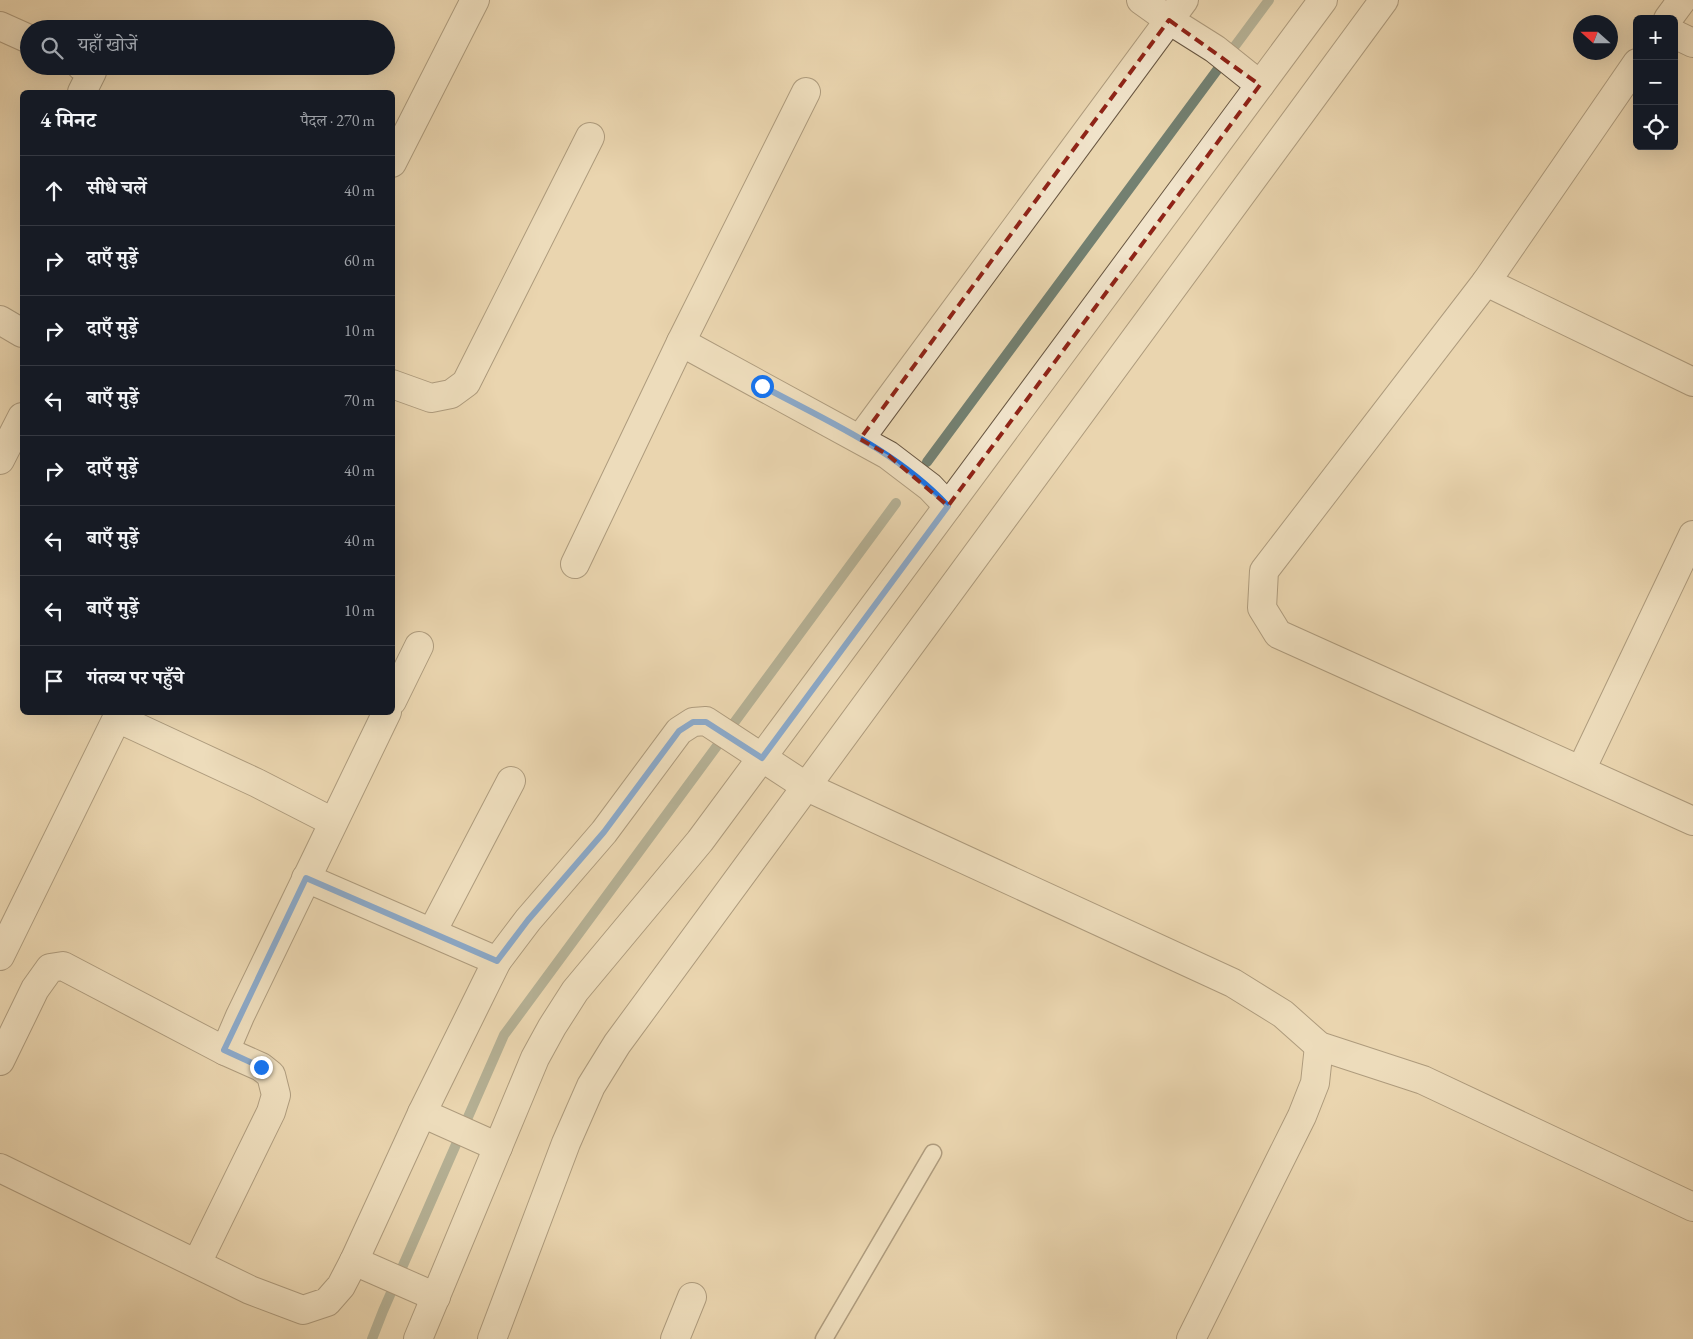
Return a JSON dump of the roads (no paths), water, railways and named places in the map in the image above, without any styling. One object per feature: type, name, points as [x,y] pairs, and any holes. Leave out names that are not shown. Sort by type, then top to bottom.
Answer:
[{"type":"street","points":[[395,157],[475,0]]},
{"type":"street","points":[[1140,0],[1176,10],[1215,49],[1260,85]]},
{"type":"street","points":[[418,1339],[424,1291],[498,1147],[535,1058],[575,991],[700,842],[1323,0]]},
{"type":"street","points":[[492,1339],[566,1142],[592,1086],[617,1044],[1384,0]]},
{"type":"street","points":[[1671,15],[1682,0]]},
{"type":"street","points":[[860,439],[1176,10]]},
{"type":"street","points":[[0,26],[20,36]]},
{"type":"street","points":[[1678,36],[1693,43]]},
{"type":"street","points":[[1633,70],[1486,282],[1264,571],[1262,608],[1278,634],[1693,821]]},
{"type":"street","points":[[83,90],[90,75]]},
{"type":"street","points":[[575,564],[681,342],[806,92]]},
{"type":"street","points":[[395,385],[431,398],[450,394],[466,383],[590,137]]},
{"type":"street","points":[[1486,282],[1693,382]]},
{"type":"street","points":[[0,320],[20,331]]},
{"type":"street","points":[[681,342],[888,455],[930,487],[948,506]]},
{"type":"street","points":[[0,460],[20,421]]},
{"type":"street","points":[[1581,770],[1693,535]]},
{"type":"street","points":[[395,694],[419,646]]},
{"type":"street","points":[[0,956],[119,715],[333,822]]},
{"type":"street","points":[[224,1050],[386,715]]},
{"type":"street","points":[[0,1168],[250,1290],[303,1310],[327,1302],[341,1286],[354,1260],[422,1113],[497,961],[528,920],[604,832],[679,731],[693,722],[706,722],[807,787],[1233,984],[1283,1014],[1319,1046],[1423,1080],[1693,1207]]},
{"type":"street","points":[[432,932],[511,781]]},
{"type":"street","points":[[306,878],[497,961]]},
{"type":"street","points":[[0,1061],[35,988],[50,968],[63,966],[224,1050],[261,1067],[271,1075],[276,1095],[270,1112],[197,1264]]},
{"type":"street","points":[[1192,1339],[1302,1116],[1315,1083],[1319,1046]]},
{"type":"street","points":[[422,1113],[498,1147]]},
{"type":"street","points":[[354,1260],[424,1291]]},
{"type":"street","points":[[675,1339],[692,1297]]},
{"type":"lane","points":[[824,1339],[933,1154]]},
{"type":"waterway","points":[[927,462],[1269,0]]},
{"type":"waterway","points":[[372,1339],[504,1035],[896,503]]}]
